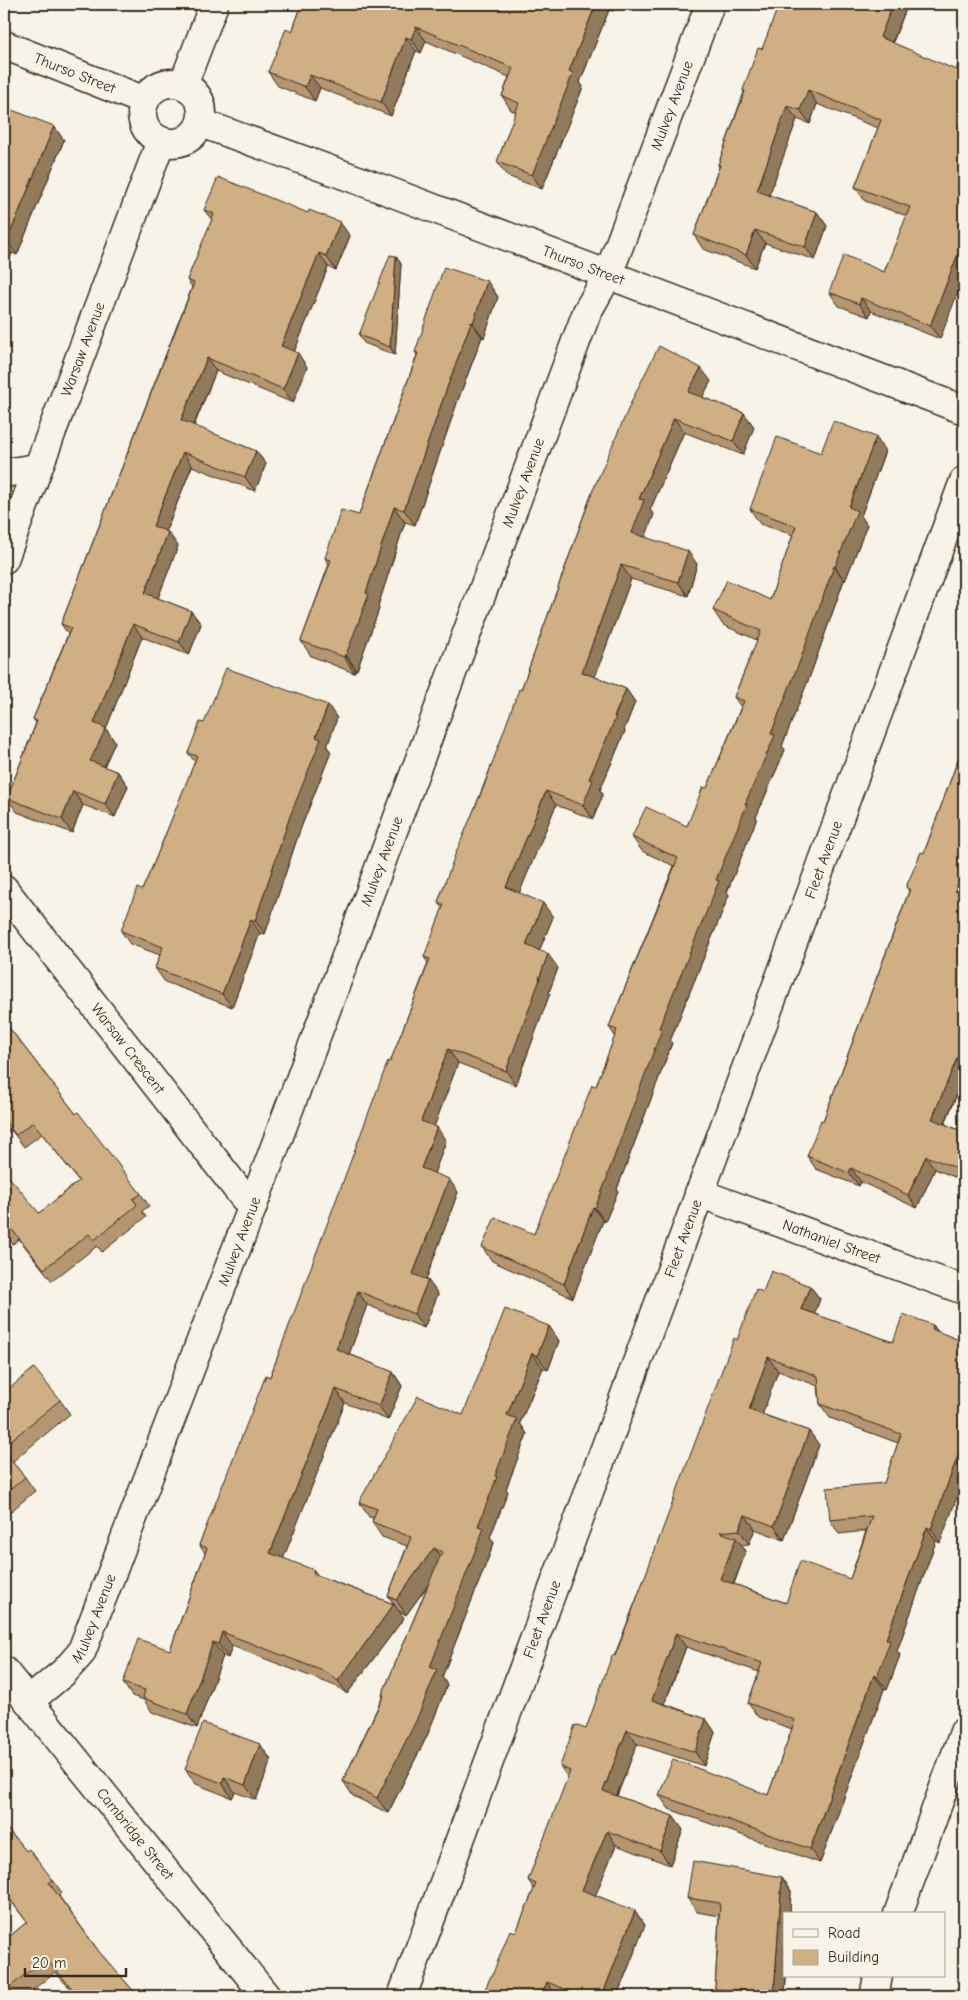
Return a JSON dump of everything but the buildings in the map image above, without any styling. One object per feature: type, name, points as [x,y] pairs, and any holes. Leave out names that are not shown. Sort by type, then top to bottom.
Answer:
[{"type":"street","points":[[183,85],[214,4]]},
{"type":"street","name":"Mulvey Avenue","points":[[29,1701],[64,1672],[82,1653],[252,1208],[587,312],[608,275],[710,4]]},
{"type":"street","name":"Thurso Street","points":[[4,45],[145,101]]},
{"type":"street","points":[[174,82],[183,85],[191,89],[202,104],[201,123],[190,138],[180,142],[161,141],[147,129],[143,120],[142,110],[145,101],[149,93],[165,84],[174,82]]},
{"type":"street","name":"Thurso Street","points":[[201,123],[388,190],[964,410]]},
{"type":"street","name":"Warsaw Avenue","points":[[4,559],[161,141]]},
{"type":"street","points":[[4,473],[37,468]]},
{"type":"street","name":"Fleet Avenue","points":[[402,1996],[515,1696],[964,481]]},
{"type":"street","name":"Warsaw Crescent","points":[[4,889],[252,1208]]},
{"type":"street","name":"Nathaniel Street","points":[[700,1193],[964,1290]]},
{"type":"street","name":"Cambridge Street","points":[[4,1671],[266,1996]]},
{"type":"street","points":[[899,1912],[964,1732]]},
{"type":"street","points":[[876,1996],[878,1978]]},
{"type":"green space","points":[[37,468],[4,559],[4,473]]}]
